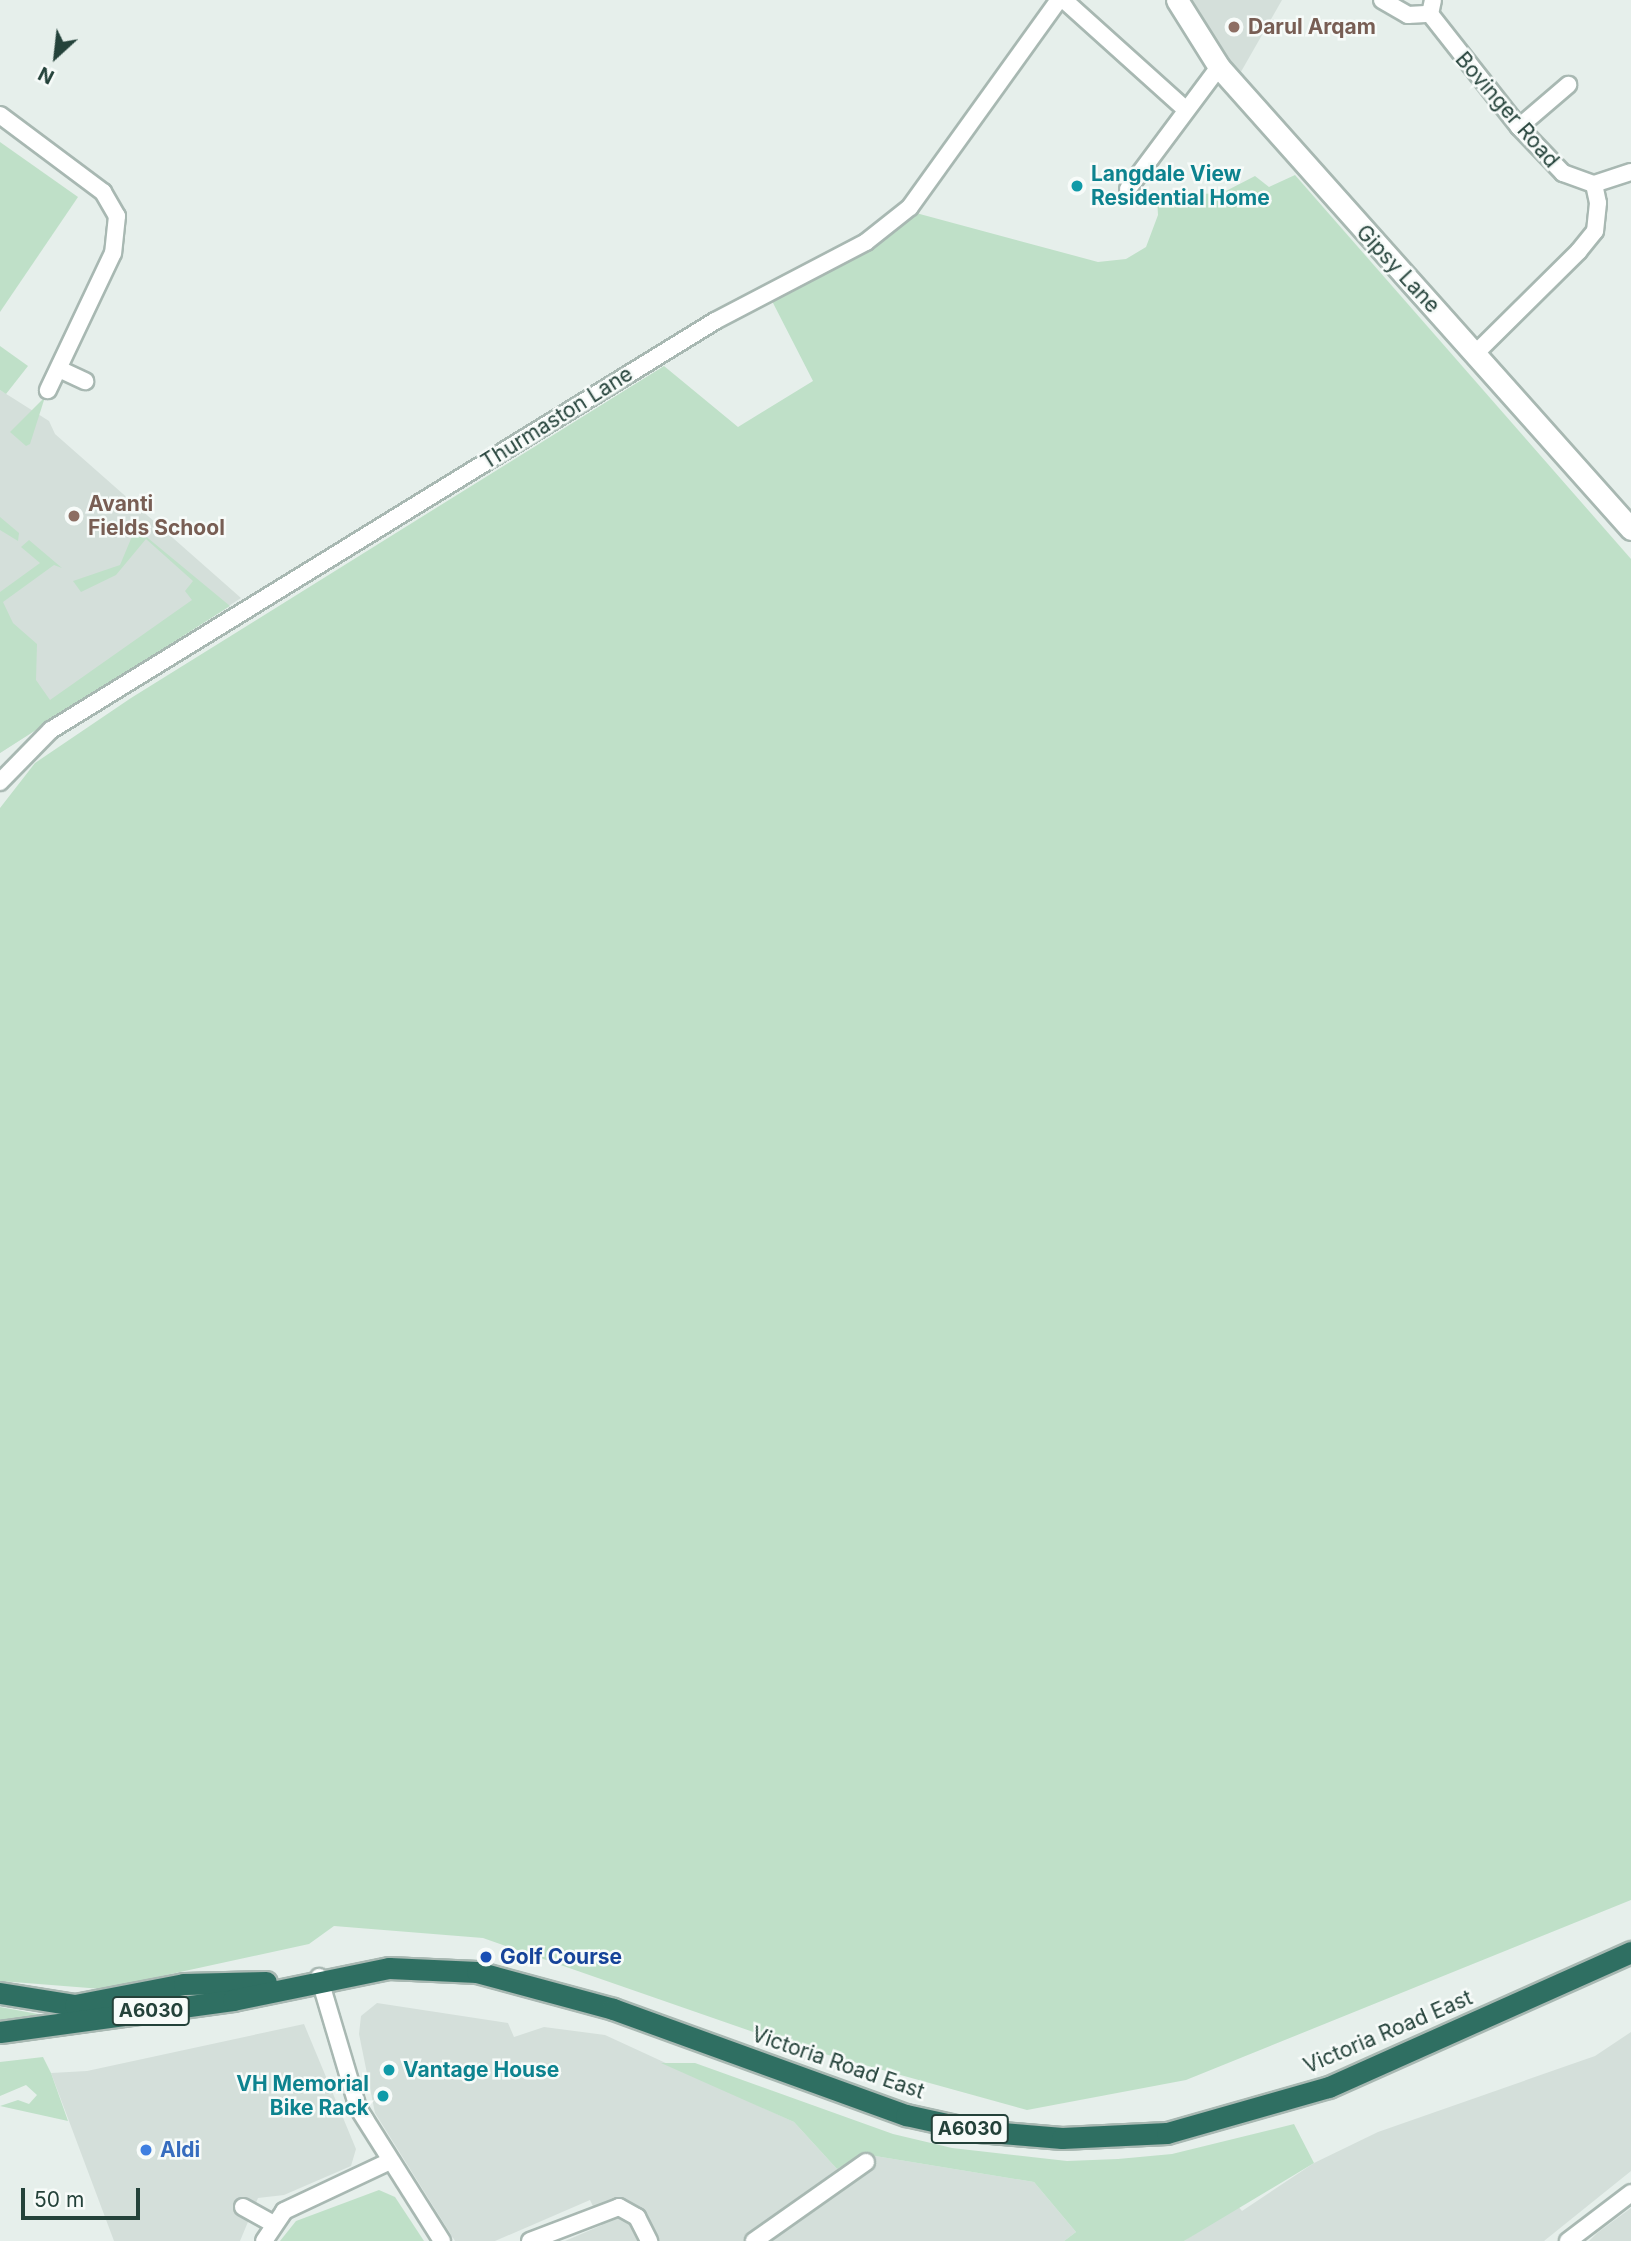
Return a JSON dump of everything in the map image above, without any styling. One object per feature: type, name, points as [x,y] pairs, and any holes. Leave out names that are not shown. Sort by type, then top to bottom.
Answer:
[{"type":"highway","name":"Victoria Road East","points":[[0,1993],[75,2005],[184,1984],[310,1979],[389,1968],[477,1972],[614,2010],[906,2115],[978,2131],[1062,2138],[1167,2133],[1329,2087],[1631,1952]]},
{"type":"highway","name":"Victoria Road East","points":[[0,2032],[233,2000],[310,1979]]},
{"type":"street","name":"Thurmaston Lane","points":[[0,782],[51,730],[715,321],[866,242],[910,207],[1059,0]]},
{"type":"street","points":[[1064,0],[1185,109]]},
{"type":"street","name":"Gipsy Lane","points":[[1177,0],[1219,67],[1476,352],[1631,529]]},
{"type":"street","name":"Bovinger Road","points":[[1382,0],[1400,13],[1432,7],[1519,127],[1563,173],[1594,184]]},
{"type":"street","points":[[1128,189],[1185,109],[1219,67]]},
{"type":"street","points":[[1519,127],[1568,85]]},
{"type":"street","points":[[0,115],[103,192],[117,216],[113,253],[48,390]]},
{"type":"street","points":[[1476,352],[1595,231],[1594,184],[1631,172]]},
{"type":"street","points":[[59,369],[85,381]]},
{"type":"street","points":[[310,1979],[342,2067],[388,2162],[442,2241]]},
{"type":"street","points":[[264,2241],[274,2224],[299,2203],[388,2162]]},
{"type":"street","points":[[754,2241],[866,2162]]},
{"type":"street","points":[[1568,2241],[1631,2193]]},
{"type":"street","points":[[243,2207],[274,2224]]},
{"type":"street","points":[[530,2241],[619,2207],[637,2217],[649,2241]]},
{"type":"shaded area","name":"Darul Arqam","points":[[1282,0],[1238,77],[1186,2]]},
{"type":"shaded area","name":"Avanti Fields School","points":[[0,390],[49,421],[55,434],[241,598],[0,753]]},
{"type":"shaded area","points":[[377,2003],[508,2023],[514,2037],[544,2027],[605,2035],[794,2122],[837,2169],[863,2154],[1034,2182],[1076,2232],[1064,2241],[565,2241],[602,2225],[590,2200],[495,2241],[455,2241],[375,2113],[359,2034],[361,2016]]},
{"type":"shaded area","points":[[304,2024],[356,2149],[351,2166],[284,2195],[258,2198],[240,2241],[114,2241],[51,2073],[87,2071]]},
{"type":"shaded area","points":[[1631,2032],[1631,2171],[1544,2241],[1184,2241],[1237,2205],[1242,2211],[1314,2163],[1378,2132],[1595,2056]]},
{"type":"shaded area","points":[[1631,2208],[1631,2241],[1589,2241],[1597,2233]]},
{"type":"green space","points":[[0,142],[78,197],[0,312]]},
{"type":"green space","points":[[1295,175],[1631,559],[1631,1900],[1186,2080],[1027,2110],[785,2043],[483,1938],[334,1926],[309,1944],[102,1989],[0,1981],[0,808],[35,763],[131,698],[664,366],[738,427],[813,381],[772,301],[870,249],[916,213],[1098,262],[1126,259],[1146,247],[1158,215],[1157,196],[1222,193],[1255,176],[1269,187]]},
{"type":"green space","points":[[0,346],[28,366],[6,394],[0,390]]},
{"type":"green space","points":[[45,397],[30,444],[26,446],[10,432]]},
{"type":"green space","points":[[0,517],[19,533],[18,541],[0,530]]},
{"type":"green space","points":[[133,534],[143,534],[230,606],[0,753],[0,592],[40,563],[21,547],[29,540],[62,568],[54,565],[3,602],[13,623],[37,644],[36,680],[50,700],[192,600],[185,591],[193,581],[146,539],[116,575],[81,592],[73,581],[120,565]]},
{"type":"green space","points":[[0,2007],[38,2014],[39,2017],[0,2022]]},
{"type":"green space","points":[[43,2057],[68,2121],[0,2106],[18,2100],[29,2104],[37,2095],[26,2085],[0,2096],[0,2062]]},
{"type":"green space","points":[[661,2063],[695,2063],[893,2134],[952,2148],[1067,2161],[1118,2159],[1172,2154],[1294,2124],[1314,2163],[1184,2241],[1064,2241],[1076,2232],[1034,2182],[863,2154],[837,2169],[794,2122]]},
{"type":"green space","points":[[379,2190],[395,2197],[424,2241],[280,2241],[296,2221]]},
{"type":"place","name":"Darul Arqam","points":[[1234,27]]},
{"type":"place","name":"Langdale View Residential Home","points":[[1077,186]]},
{"type":"place","name":"Avanti Fields School","points":[[74,516]]},
{"type":"place","name":"Golf Course","points":[[486,1957]]},
{"type":"place","name":"Vantage House","points":[[389,2070]]},
{"type":"place","name":"VH Memorial Bike Rack","points":[[383,2096]]},
{"type":"place","name":"Aldi","points":[[146,2150]]}]
